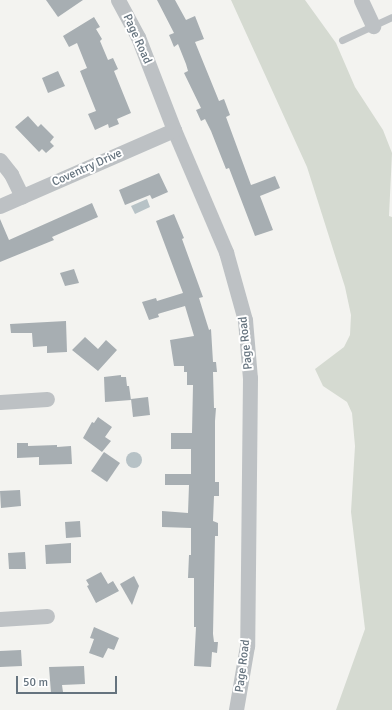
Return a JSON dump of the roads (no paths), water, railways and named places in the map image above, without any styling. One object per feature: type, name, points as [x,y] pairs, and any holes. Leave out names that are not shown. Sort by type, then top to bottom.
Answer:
[{"type":"street","name":"Page Road","points":[[118,0],[138,37],[174,130],[226,252],[239,295],[245,327],[250,378],[247,639],[244,671],[236,710]]},
{"type":"street","points":[[361,0],[373,26]]},
{"type":"street","name":"Coventry Drive","points":[[0,206],[174,130]]},
{"type":"street","points":[[0,160],[11,174],[22,197]]},
{"type":"street","points":[[0,402],[46,399]]},
{"type":"street","points":[[0,619],[47,616]]},
{"type":"lane","points":[[342,40],[392,17]]}]
